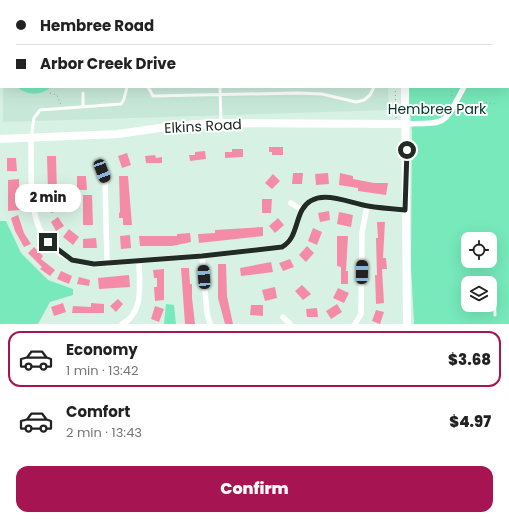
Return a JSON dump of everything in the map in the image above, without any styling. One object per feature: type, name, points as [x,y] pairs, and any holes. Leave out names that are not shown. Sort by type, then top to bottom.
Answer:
[{"type":"street","points":[[405,88],[407,324]]},
{"type":"street","points":[[406,124],[434,124],[441,122],[454,107],[464,88]]},
{"type":"street","name":"Elkins Road","points":[[0,139],[118,134],[173,126],[221,123],[406,124]]},
{"type":"street","points":[[31,138],[32,196],[38,229],[48,242],[72,260],[84,264],[107,264],[202,256],[282,247],[288,244],[293,236],[302,210],[309,203],[327,197],[335,197],[367,206],[405,210]]},
{"type":"street","points":[[99,163],[105,179],[107,264]]},
{"type":"street","points":[[291,203],[302,210]]},
{"type":"street","points":[[355,324],[361,314],[362,234],[367,206]]},
{"type":"street","points":[[202,256],[207,313],[210,324]]},
{"type":"street","points":[[122,324],[133,315],[138,306],[140,295],[139,261]]},
{"type":"street","points":[[283,317],[290,324]]},
{"type":"lane","points":[[31,138],[34,118],[40,110],[121,104],[127,88]]},
{"type":"lane","points":[[149,88],[153,96],[297,92],[322,94],[356,102],[364,100],[370,95],[374,88]]},
{"type":"lane","points":[[220,88],[221,123]]},
{"type":"lane","points":[[83,93],[83,106]]},
{"type":"lane","points":[[454,107],[478,114]]},
{"type":"path","points":[[395,88],[396,114]]},
{"type":"path","points":[[451,88],[453,97],[458,100]]},
{"type":"path","points":[[50,93],[57,95],[63,108]]},
{"type":"path","points":[[482,102],[497,104]]},
{"type":"shaded area","points":[[3,88],[388,88],[389,110],[3,122]]},
{"type":"green space","points":[[18,88],[50,88],[43,92],[34,94]]},
{"type":"green space","name":"Hembree Park","points":[[407,88],[509,88],[509,324],[414,324],[411,266],[412,131]]},
{"type":"green space","points":[[0,221],[6,221],[21,253],[48,280],[73,289],[73,295],[50,302],[38,324],[0,324]]},
{"type":"green space","points":[[166,304],[174,305],[176,324],[164,324]]},
{"type":"building","points":[[269,147],[283,147],[283,155],[272,155],[272,152],[269,152]]},
{"type":"building","points":[[232,149],[243,149],[243,157],[225,158],[225,152],[232,152]]},
{"type":"building","points":[[205,151],[206,159],[190,161],[189,155],[195,155],[195,152]]},
{"type":"building","points":[[127,153],[131,165],[122,168],[118,156]]},
{"type":"building","points":[[155,155],[156,158],[162,157],[162,163],[146,163],[145,156]]},
{"type":"building","points":[[47,156],[56,156],[57,193],[48,192]]},
{"type":"building","points":[[7,158],[16,158],[17,171],[7,171]]},
{"type":"building","points":[[293,173],[303,173],[302,184],[292,184]]},
{"type":"building","points":[[328,173],[329,184],[316,185],[315,174]]},
{"type":"building","points":[[340,173],[353,176],[353,179],[374,183],[388,183],[386,195],[358,191],[358,188],[339,185]]},
{"type":"building","points":[[273,174],[280,181],[272,189],[265,183]]},
{"type":"building","points":[[77,176],[86,176],[87,190],[77,190]]},
{"type":"building","points":[[119,176],[128,176],[132,225],[123,225],[123,218],[119,218]]},
{"type":"building","points":[[19,179],[20,210],[8,211],[8,180]]},
{"type":"building","points":[[83,195],[92,195],[93,225],[83,225]]},
{"type":"building","points":[[56,198],[59,211],[51,213],[48,199]]},
{"type":"building","points":[[262,199],[272,199],[271,213],[262,213]]},
{"type":"building","points":[[329,211],[330,220],[320,222],[318,213]]},
{"type":"building","points":[[339,212],[353,215],[351,227],[337,224]]},
{"type":"building","points":[[18,215],[24,233],[31,244],[24,247],[15,231],[11,218]]},
{"type":"building","points":[[58,217],[64,226],[56,231],[51,222]]},
{"type":"building","points":[[278,218],[284,225],[275,233],[269,226]]},
{"type":"building","points":[[377,222],[385,222],[383,258],[386,258],[387,269],[382,269],[384,303],[376,304],[375,275],[377,275]]},
{"type":"building","points":[[263,227],[263,236],[199,243],[198,234],[215,233],[215,230]]},
{"type":"building","points":[[313,228],[322,232],[317,245],[308,241]]},
{"type":"building","points":[[69,229],[79,237],[73,245],[63,237]]},
{"type":"building","points":[[190,233],[191,242],[172,246],[140,246],[139,236],[177,236],[177,234]]},
{"type":"building","points":[[130,235],[131,248],[121,249],[120,236]]},
{"type":"building","points":[[337,236],[348,236],[346,271],[348,271],[348,284],[341,284],[341,267],[337,266]]},
{"type":"building","points":[[96,238],[97,248],[83,248],[83,239]]},
{"type":"building","points":[[307,246],[314,253],[306,262],[299,255]]},
{"type":"building","points":[[34,247],[43,256],[41,259],[55,270],[50,276],[40,269],[42,267],[28,253]]},
{"type":"building","points":[[290,259],[294,267],[283,271],[279,263]]},
{"type":"building","points":[[271,262],[273,272],[241,276],[240,268]]},
{"type":"building","points":[[218,264],[226,264],[227,296],[233,324],[225,324],[218,298]]},
{"type":"building","points":[[181,268],[189,268],[190,284],[192,284],[195,324],[185,324]]},
{"type":"building","points":[[164,269],[164,300],[155,301],[154,287],[157,287],[157,278],[154,278],[153,270]]},
{"type":"building","points":[[61,271],[72,276],[69,284],[57,279]]},
{"type":"building","points":[[129,275],[130,287],[99,289],[98,278]]},
{"type":"building","points":[[79,277],[90,280],[89,286],[77,284]]},
{"type":"building","points":[[302,285],[311,294],[303,300],[295,291]]},
{"type":"building","points":[[275,287],[277,298],[265,301],[262,290]]},
{"type":"building","points":[[338,288],[349,293],[344,303],[333,298]]},
{"type":"building","points":[[118,299],[123,304],[116,312],[110,306]]},
{"type":"building","points":[[63,303],[66,312],[54,316],[51,307]]},
{"type":"building","points":[[91,303],[104,304],[104,313],[72,313],[73,306],[91,307]]},
{"type":"building","points":[[337,304],[342,312],[331,319],[326,311]]},
{"type":"building","points":[[251,305],[263,305],[263,316],[250,315]]},
{"type":"building","points":[[155,306],[164,309],[159,322],[151,319]]},
{"type":"building","points":[[317,308],[318,317],[307,317],[306,309]]},
{"type":"building","points":[[376,310],[384,312],[380,324],[372,321]]},
{"type":"route","points":[[48,242],[72,260],[84,264],[202,256],[282,247],[288,244],[293,236],[302,210],[309,203],[317,200],[327,197],[335,197],[367,206],[405,210],[407,150]]}]
